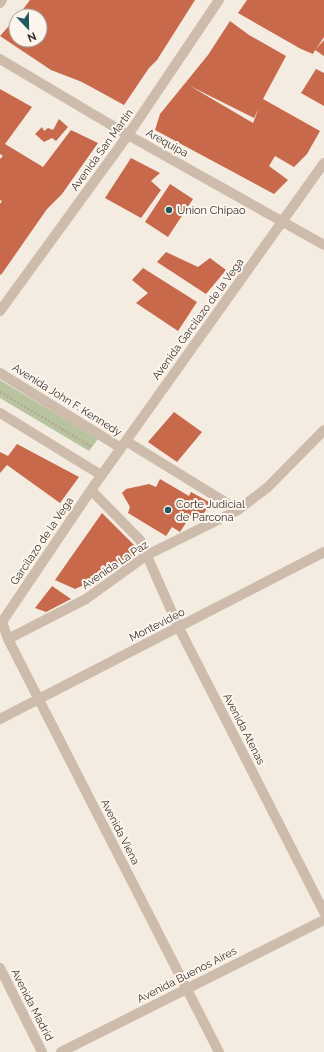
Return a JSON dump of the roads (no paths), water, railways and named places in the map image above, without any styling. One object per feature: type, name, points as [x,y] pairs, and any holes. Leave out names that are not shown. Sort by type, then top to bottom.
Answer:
[{"type":"street","name":"Avenida San Martín","points":[[0,311],[128,135],[219,0]]},
{"type":"street","name":"Arequipa","points":[[0,59],[128,135],[324,245]]},
{"type":"street","name":"Avenida Garcilazo de la Vega","points":[[91,490],[324,163]]},
{"type":"street","name":"Avenida John F. Kennedy","points":[[0,373],[238,510]]},
{"type":"street","points":[[0,413],[101,475]]},
{"type":"street","name":"Avenida La Paz","points":[[8,639],[86,599],[147,555],[238,510],[268,487],[324,430]]},
{"type":"street","name":"Avenida Atenas","points":[[91,490],[140,540],[179,628],[324,912]]},
{"type":"street","name":"Garcilazo de la Vega","points":[[1,623],[91,490]]},
{"type":"street","name":"Montevideo","points":[[0,719],[323,554]]},
{"type":"street","name":"Avenida Viena","points":[[1,623],[219,1052]]},
{"type":"street","name":"Avenida Buenos Aires","points":[[61,1052],[324,920]]},
{"type":"street","name":"Avenida Madrid","points":[[0,968],[42,1052]]},
{"type":"place","name":"Union Chipao","points":[[169,210]]},
{"type":"place","name":"Corte Judicial de Parcona","points":[[168,510]]}]
